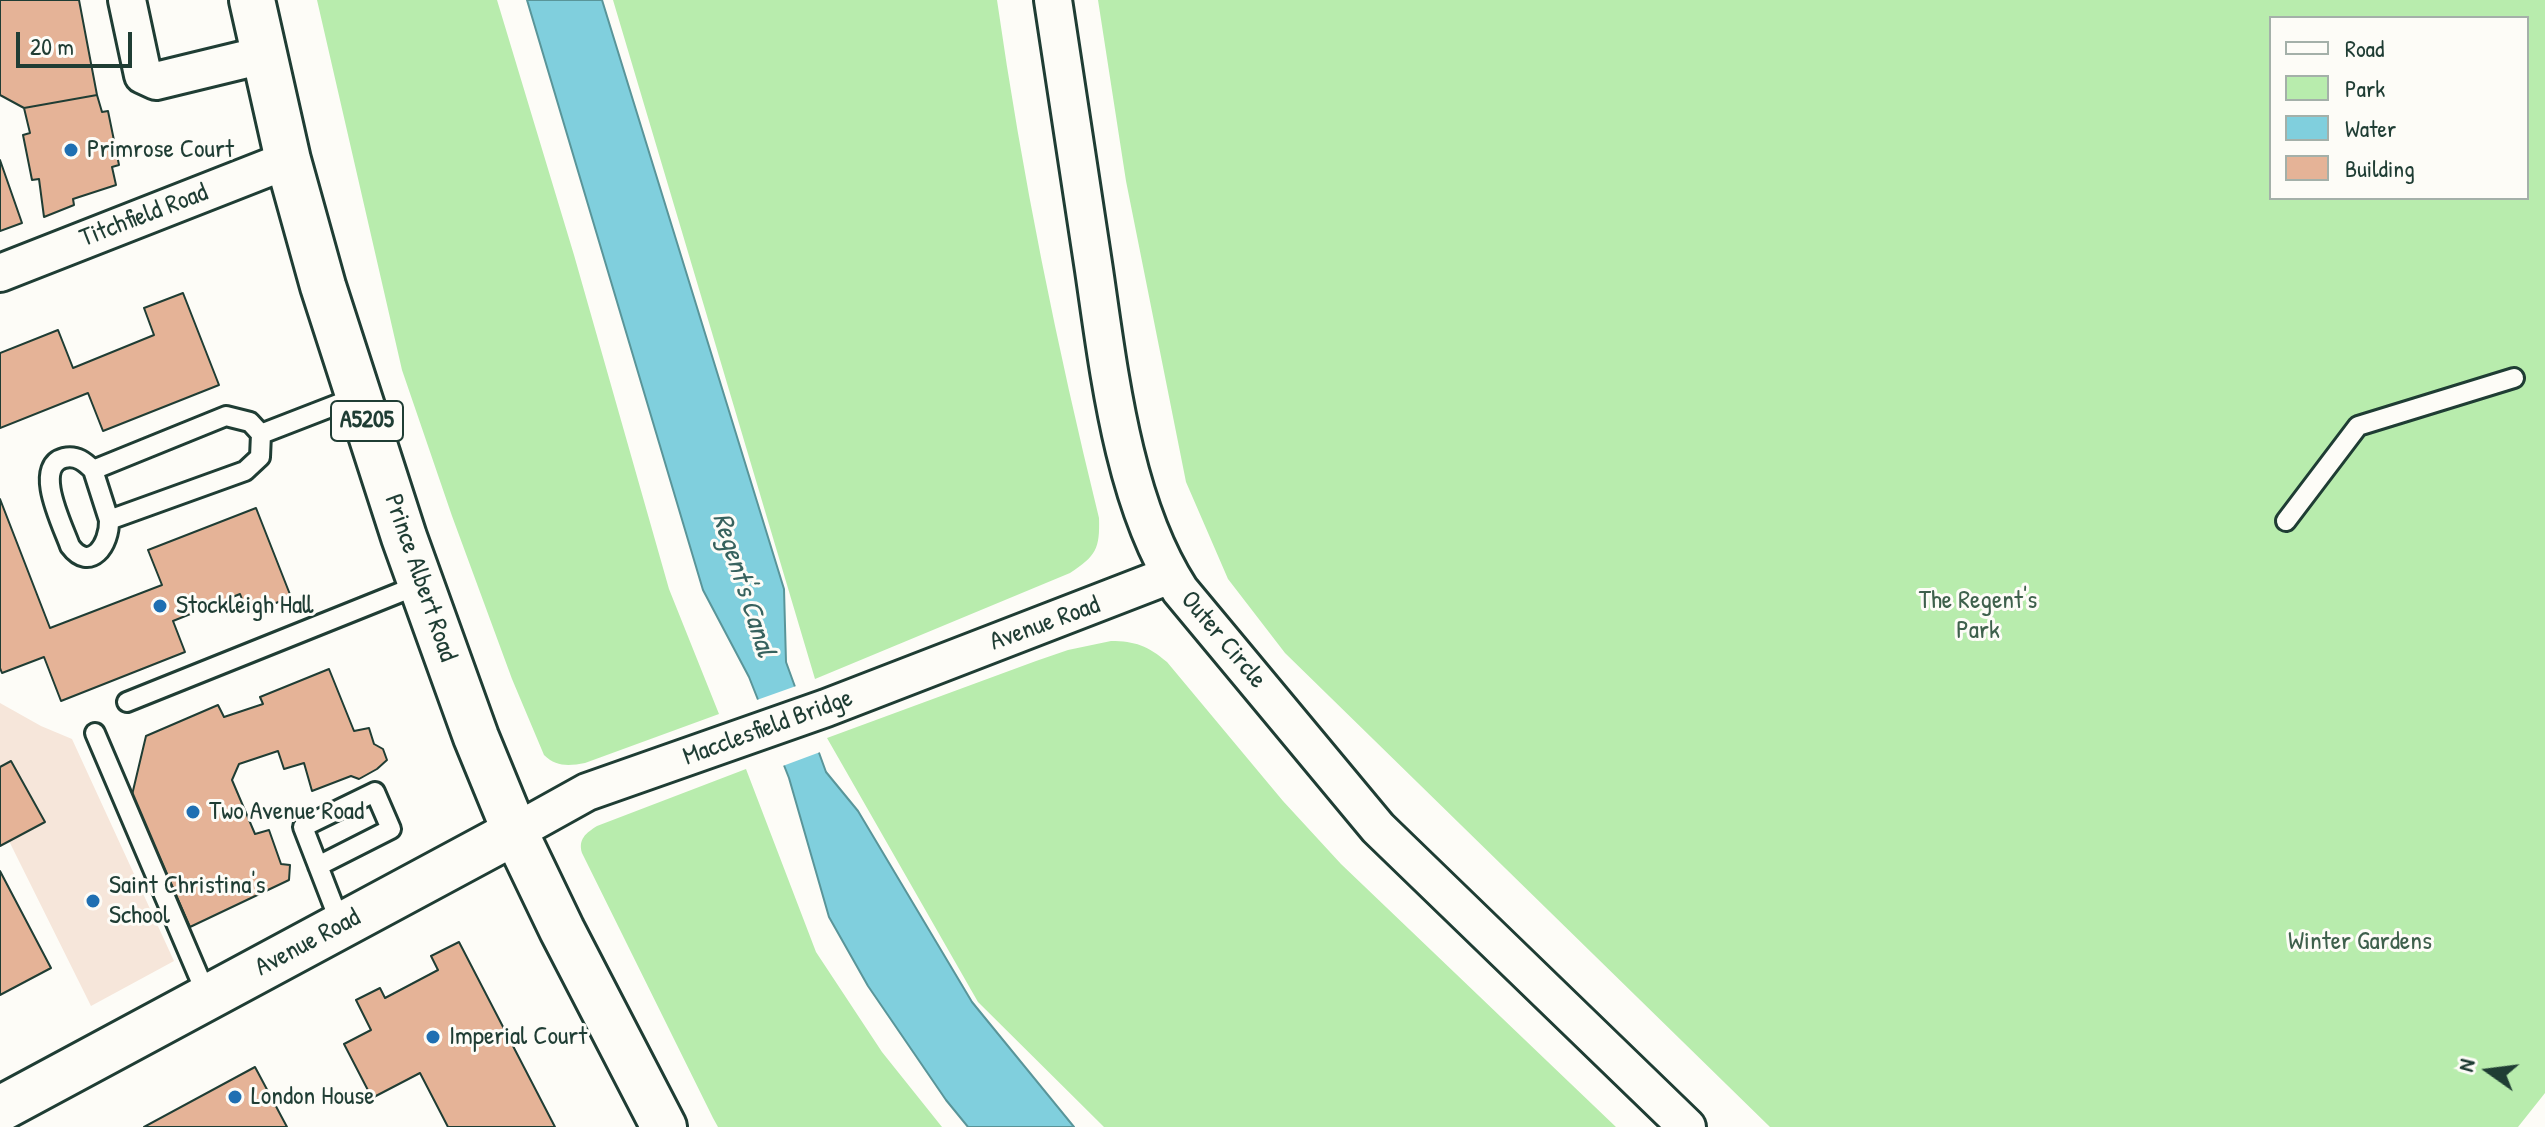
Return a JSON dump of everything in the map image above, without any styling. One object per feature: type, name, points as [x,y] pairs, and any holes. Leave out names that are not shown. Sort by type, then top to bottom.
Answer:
[{"type":"main road","name":"Prince Albert Road","points":[[252,0],[288,160],[323,286],[421,584],[486,763],[515,832],[664,1127]]},
{"type":"main road","name":"Avenue Road","points":[[0,1109],[515,832]]},
{"type":"street","points":[[127,0],[143,75],[156,81],[263,55]]},
{"type":"street","name":"Outer Circle","points":[[1053,0],[1104,338],[1122,433],[1138,498],[1153,541],[1170,575],[1378,828],[1687,1127]]},
{"type":"street","name":"Titchfield Road","points":[[0,273],[288,160]]},
{"type":"street","name":"Avenue Road","points":[[919,672],[1170,575]]},
{"type":"street","name":"Macclesfield Bridge","points":[[617,782],[919,672]]},
{"type":"street","name":"Avenue Road","points":[[515,832],[585,793],[617,782]]},
{"type":"lane","points":[[2286,521],[2358,426],[2514,378]]},
{"type":"lane","points":[[261,434],[359,396]]},
{"type":"lane","points":[[93,470],[226,416],[250,422],[261,434],[260,457],[245,471],[109,520]]},
{"type":"lane","points":[[68,457],[85,461],[93,470],[109,520],[107,543],[98,552],[85,557],[76,554],[70,546],[48,482],[52,465],[68,457]]},
{"type":"lane","points":[[127,702],[421,584]]},
{"type":"lane","points":[[95,733],[208,998]]},
{"type":"lane","points":[[318,866],[391,829],[375,792],[303,827],[318,866],[341,925]]},
{"type":"shaded area","name":"Saint Christina's School","points":[[0,703],[72,739],[174,961],[91,1006],[9,841],[11,761],[0,767]]},
{"type":"green space","points":[[317,0],[497,0],[574,255],[669,589],[719,714],[585,763],[563,765],[544,755],[512,679],[402,370]]},
{"type":"green space","points":[[613,0],[997,0],[1042,260],[1099,518],[1097,545],[1086,562],[1070,573],[815,679]]},
{"type":"green space","name":"The Regent's Park","points":[[1098,0],[2545,0],[2545,1093],[2518,1127],[1770,1127],[1285,653],[1228,579],[1186,482],[1126,181]]},
{"type":"green space","points":[[1111,641],[1141,646],[1167,662],[1283,801],[1341,864],[1616,1127],[1104,1127],[978,1002],[827,738],[1068,650]]},
{"type":"green space","points":[[746,769],[816,952],[882,1052],[942,1127],[718,1127],[713,1118],[582,853],[581,844],[586,834],[597,826]]},
{"type":"water","name":"Regent's Canal","points":[[527,0],[602,0],[784,589],[786,662],[826,772],[858,811],[972,1002],[1074,1127],[968,1127],[868,986],[829,917],[789,778],[749,677],[703,590]]},
{"type":"pier","points":[[799,685],[823,751],[780,767],[754,701]]},
{"type":"building","points":[[0,0],[79,0],[97,95],[24,108],[0,95]]},
{"type":"building","name":"Primrose Court","points":[[97,95],[102,112],[108,111],[119,165],[112,167],[116,185],[73,199],[74,205],[44,217],[39,179],[32,180],[23,135],[30,133],[24,108]]},
{"type":"building","points":[[0,160],[22,223],[0,231]]},
{"type":"building","points":[[183,293],[219,385],[103,431],[88,393],[0,428],[0,353],[58,330],[73,368],[154,335],[144,308]]},
{"type":"building","name":"Stockleigh Hall","points":[[0,499],[50,628],[162,585],[148,550],[256,508],[291,597],[248,614],[240,594],[173,621],[185,652],[61,701],[44,657],[2,673],[0,668]]},
{"type":"building","name":"Two Avenue Road","points":[[329,669],[354,731],[369,728],[374,744],[383,749],[387,760],[359,779],[351,776],[312,791],[304,763],[284,769],[278,751],[239,764],[232,780],[255,834],[269,830],[281,864],[290,865],[289,880],[190,927],[132,795],[146,736],[218,705],[224,717],[263,704],[260,697]]},
{"type":"building","points":[[11,761],[45,822],[0,846],[0,767]]},
{"type":"building","points":[[0,871],[51,968],[0,995]]},
{"type":"building","name":"Imperial Court","points":[[459,942],[555,1127],[448,1127],[420,1073],[372,1098],[344,1044],[371,1030],[356,1000],[380,988],[385,998],[438,970],[431,956]]},
{"type":"building","name":"London House","points":[[255,1067],[287,1127],[144,1127]]},
{"type":"place","name":"Primrose Court","points":[[71,150]]},
{"type":"place","name":"Stockleigh Hall","points":[[160,606]]},
{"type":"place","name":"Two Avenue Road","points":[[193,812]]},
{"type":"place","name":"Saint Christina's School","points":[[93,901]]},
{"type":"place","name":"Imperial Court","points":[[433,1037]]},
{"type":"place","name":"London House","points":[[235,1097]]},
{"type":"park label","name":"Winter Gardens","points":[[2360,942]]}]
